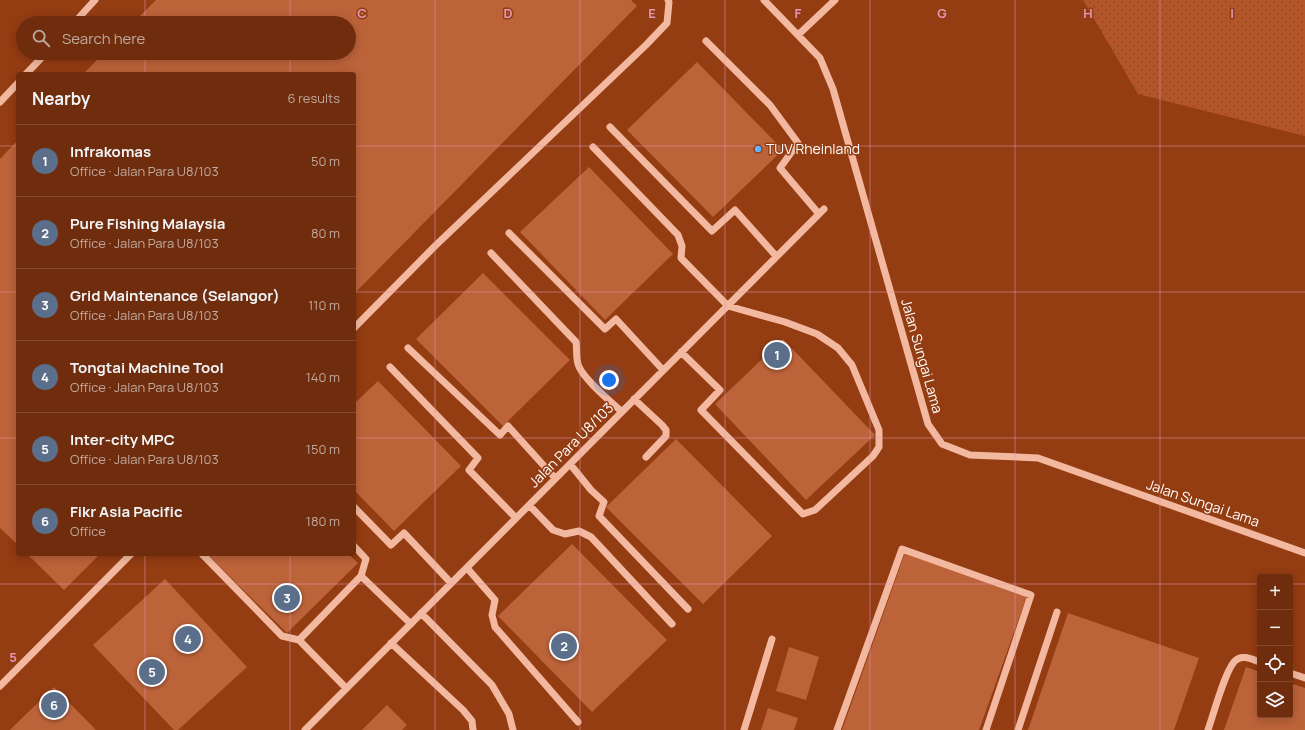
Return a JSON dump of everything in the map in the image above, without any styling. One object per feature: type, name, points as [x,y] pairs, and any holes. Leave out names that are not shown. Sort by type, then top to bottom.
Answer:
[{"type":"street","points":[[80,16],[95,0]]},
{"type":"street","points":[[356,326],[435,246],[646,45],[667,23],[668,0]]},
{"type":"street","name":"Jalan Sungai Lama","points":[[764,0],[820,58],[833,89],[928,424],[942,444],[970,455],[1038,458],[1305,553]]},
{"type":"street","points":[[798,35],[836,0]]},
{"type":"street","name":"Jalan Para U8/103","points":[[305,730],[821,212],[780,168],[798,144],[770,105],[706,41]]},
{"type":"street","points":[[28,72],[39,60]]},
{"type":"street","points":[[0,102],[16,84]]},
{"type":"street","points":[[610,127],[712,232],[734,210],[776,256]]},
{"type":"street","points":[[592,147],[678,235],[682,246],[681,258],[728,306],[785,322],[817,334],[838,348],[852,365],[879,430],[879,448],[873,456],[815,510],[803,514],[701,410],[720,390],[681,352]]},
{"type":"street","points":[[509,233],[605,329],[616,319],[663,370]]},
{"type":"street","points":[[491,253],[576,342],[578,352],[577,363],[582,373],[622,412]]},
{"type":"street","points":[[408,348],[500,435],[508,426],[555,478]]},
{"type":"street","points":[[390,367],[478,458],[469,470],[516,518]]},
{"type":"street","points":[[634,399],[666,430],[666,436],[646,457]]},
{"type":"street","points":[[570,464],[591,490],[604,502],[599,516],[688,609]]},
{"type":"street","points":[[529,505],[553,530],[565,534],[579,531],[591,537],[672,624]]},
{"type":"street","points":[[356,509],[391,545],[404,532],[451,583]]},
{"type":"street","points":[[299,640],[361,576],[366,559],[356,548]]},
{"type":"street","points":[[837,730],[902,549],[1031,595],[986,730]]},
{"type":"street","points":[[0,686],[129,556]]},
{"type":"street","points":[[204,556],[282,636],[299,640],[346,688]]},
{"type":"street","points":[[466,568],[495,600],[492,615],[495,626],[578,722]]},
{"type":"street","points":[[361,576],[411,624]]},
{"type":"street","points":[[1018,730],[1057,612]]},
{"type":"street","points":[[421,613],[492,685],[509,714],[513,730]]},
{"type":"street","points":[[744,730],[772,639]]},
{"type":"street","points":[[391,643],[463,710],[472,721],[473,730]]},
{"type":"street","points":[[1208,730],[1229,670],[1236,660],[1245,657],[1257,661]]},
{"type":"street","points":[[1293,674],[1305,678]]},
{"type":"shaded area","points":[[1083,0],[1305,0],[1305,136],[1138,94]]},
{"type":"building","points":[[156,0],[631,0],[637,6],[356,292],[356,72],[85,72],[97,60],[356,60],[356,16],[140,16]]},
{"type":"building","points":[[697,62],[783,150],[713,217],[627,130]]},
{"type":"building","points":[[16,142],[16,543],[0,528],[0,159]]},
{"type":"building","points":[[589,167],[673,254],[605,320],[520,232]]},
{"type":"building","points":[[483,273],[570,360],[503,426],[416,339]]},
{"type":"building","points":[[783,339],[875,435],[806,500],[715,404]]},
{"type":"building","points":[[378,381],[461,466],[394,531],[356,492],[356,402]]},
{"type":"building","points":[[676,439],[772,536],[703,604],[606,507]]},
{"type":"building","points":[[572,544],[667,640],[592,712],[498,616]]},
{"type":"building","points":[[905,553],[1027,596],[979,730],[842,730]]},
{"type":"building","points":[[29,556],[98,556],[64,590]]},
{"type":"building","points":[[209,556],[350,556],[358,563],[287,633]]},
{"type":"building","points":[[165,579],[247,667],[178,730],[174,730],[93,645]]},
{"type":"building","points":[[1068,613],[1199,658],[1174,730],[1028,730]]},
{"type":"building","points":[[789,647],[819,657],[806,700],[776,691]]},
{"type":"building","points":[[1246,667],[1257,671],[1257,718],[1293,718],[1293,684],[1305,688],[1305,730],[1224,730]]},
{"type":"building","points":[[54,687],[96,730],[10,730],[18,722]]},
{"type":"building","points":[[387,705],[407,725],[402,730],[362,730]]},
{"type":"building","points":[[768,708],[798,718],[794,730],[761,730]]},
{"type":"place","name":"TUV Rheinland","points":[[758,149]]},
{"type":"place","name":"Infrakomas","points":[[777,355]]},
{"type":"place","name":"Grid Maintenance (Selangor)","points":[[287,598]]},
{"type":"place","name":"Tongtai Machine Tool","points":[[188,639]]},
{"type":"place","name":"Pure Fishing Malaysia","points":[[564,646]]},
{"type":"place","name":"Inter-city MPC","points":[[152,672]]},
{"type":"place","name":"Fikr Asia Pacific","points":[[54,705]]}]
